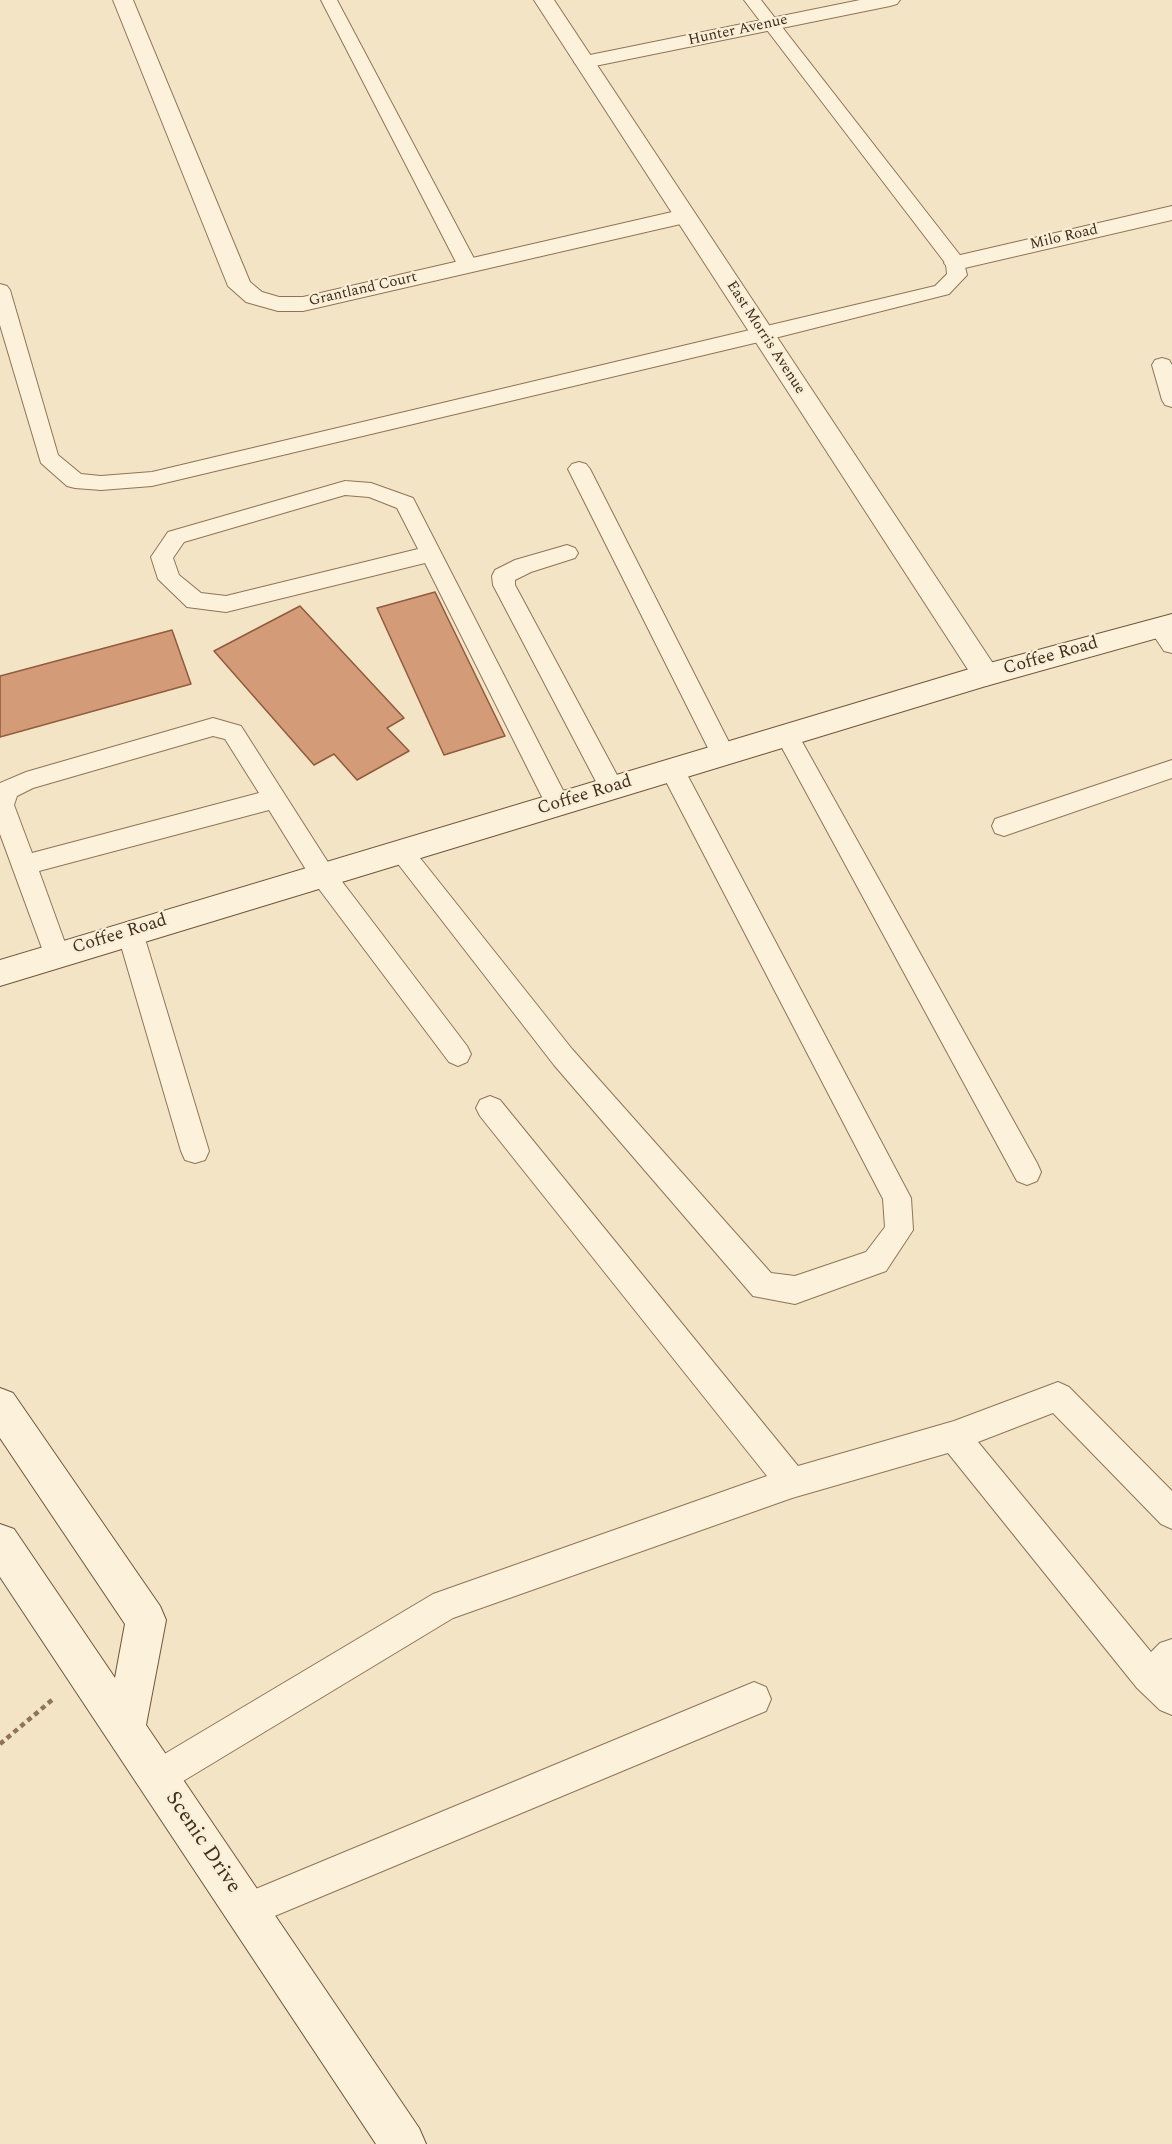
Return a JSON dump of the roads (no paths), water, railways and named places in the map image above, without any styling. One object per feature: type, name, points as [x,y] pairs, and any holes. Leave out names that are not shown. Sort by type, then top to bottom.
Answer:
[{"type":"street","name":"Grantland Court","points":[[123,0],[240,286],[254,297],[278,304],[303,304],[685,216]]},
{"type":"street","name":"East Morris Avenue","points":[[544,0],[986,675]]},
{"type":"street","name":"Hunter Avenue","points":[[585,62],[890,0]]},
{"type":"street","name":"Milo Road","points":[[956,263],[1172,213]]},
{"type":"street","name":"Coffee Road","points":[[0,973],[56,954],[986,675],[1168,632]]},
{"type":"street","points":[[0,1406],[146,1620],[125,1728]]},
{"type":"street","name":"Scenic Drive","points":[[0,1543],[403,2144]]},
{"type":"lane","points":[[329,0],[468,266]]},
{"type":"lane","points":[[0,290],[48,458],[75,481],[152,479],[763,335],[942,290],[957,275],[956,263],[752,0]]},
{"type":"lane","points":[[1162,365],[1172,400]]},
{"type":"lane","points":[[579,469],[723,754]]},
{"type":"lane","points":[[430,554],[226,604],[195,602],[169,579],[162,557],[176,537],[345,488],[371,490],[405,503],[558,804]]},
{"type":"lane","points":[[567,553],[523,566],[503,576],[504,585],[612,788]]},
{"type":"lane","points":[[56,954],[25,865],[8,843],[2,805],[8,790],[26,782],[213,727],[233,732],[322,874],[458,1054]]},
{"type":"lane","points":[[787,735],[1027,1172]]},
{"type":"lane","points":[[1004,826],[1172,769]]},
{"type":"lane","points":[[400,851],[563,1057],[763,1286],[795,1290],[876,1262],[899,1230],[897,1198],[672,770]]},
{"type":"lane","points":[[25,865],[274,799]]},
{"type":"lane","points":[[130,932],[195,1151]]},
{"type":"lane","points":[[490,1108],[792,1483]]},
{"type":"lane","points":[[158,1777],[444,1605],[792,1483],[954,1436],[1058,1397],[1172,1513]]},
{"type":"lane","points":[[954,1436],[1164,1676]]},
{"type":"lane","points":[[246,1910],[754,1699]]}]
